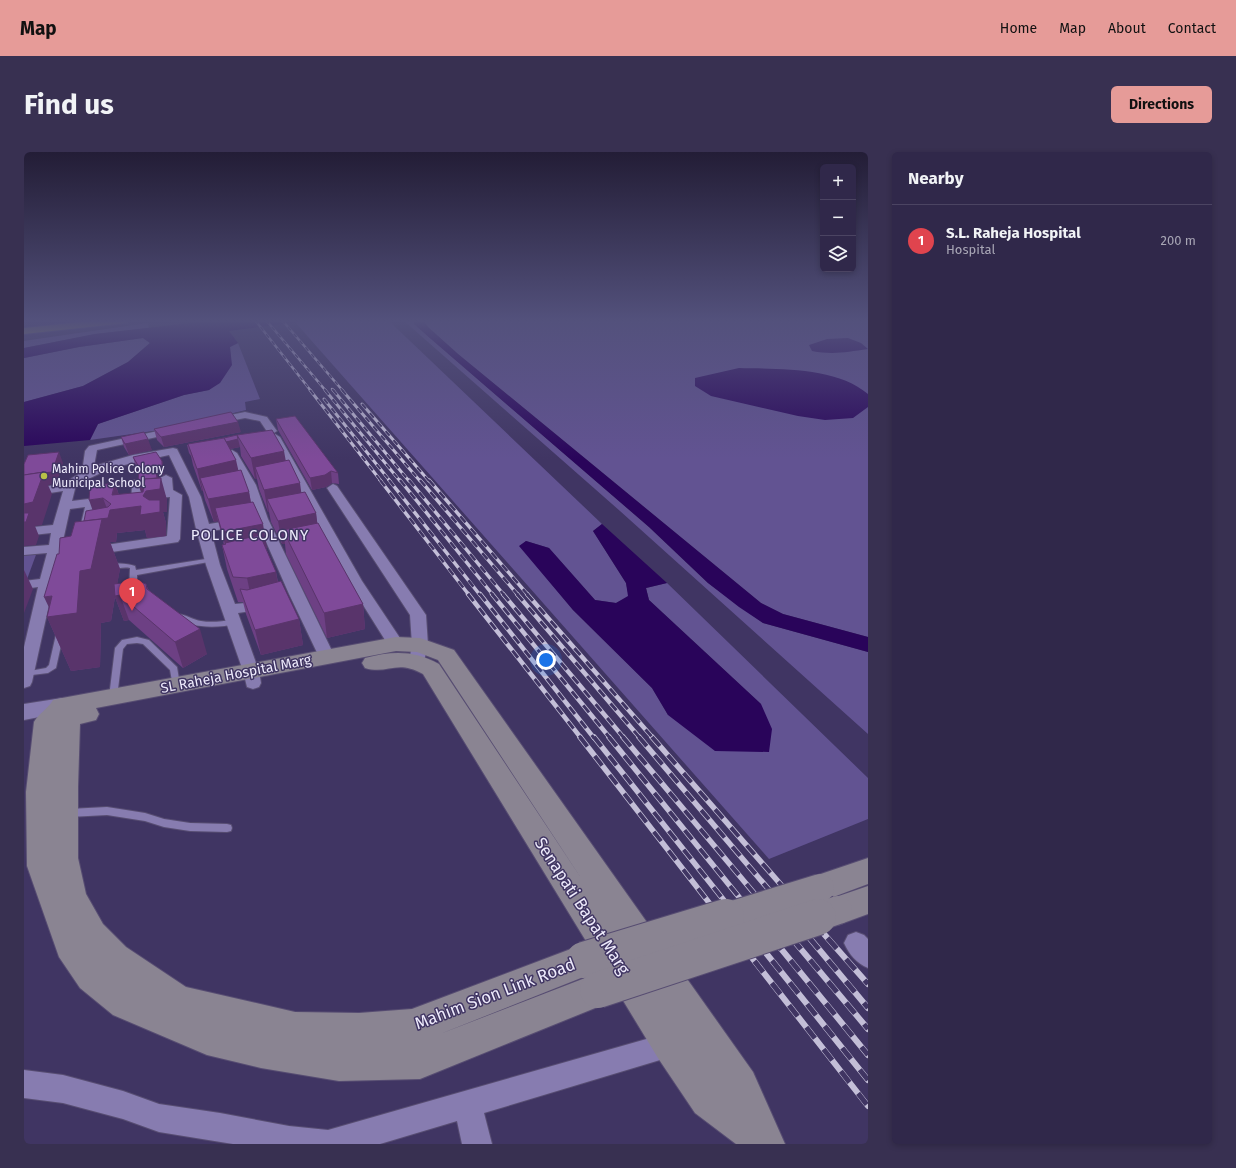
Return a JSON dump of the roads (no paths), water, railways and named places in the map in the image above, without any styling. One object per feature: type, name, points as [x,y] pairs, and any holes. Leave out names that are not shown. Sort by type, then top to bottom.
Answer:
[{"type":"main road","name":"SL Raheja Hospital Marg","points":[[45,717],[252,677],[327,657],[420,651]]},
{"type":"main road","name":"SL Raheja Hospital Marg","points":[[45,717],[113,697],[176,685],[398,659],[420,651]]},
{"type":"main road","name":"Senapati Bapat Marg","points":[[420,651],[671,1045],[710,1099],[763,1142]]},
{"type":"main road","name":"Senapati Bapat Marg","points":[[420,651],[740,1085],[763,1142]]},
{"type":"main road","name":"Mahim Sion Link Road","points":[[45,717],[64,814],[63,858],[66,878],[72,898],[92,935],[114,958],[178,1003],[241,1019],[295,1030],[359,1031],[412,1027],[584,960],[829,899],[868,900]]},
{"type":"main road","name":"Mahim Sion Link Road","points":[[45,717],[40,792],[42,866],[71,946],[92,976],[125,1003],[207,1038],[261,1050],[339,1062],[420,1060],[829,899],[868,871]]},
{"type":"main road","points":[[550,973],[564,1003]]},
{"type":"street","points":[[206,423],[244,415],[263,419],[272,431],[275,444],[296,476],[355,580],[420,651]]},
{"type":"street","points":[[88,472],[90,451],[93,448],[182,428]]},
{"type":"street","points":[[256,434],[272,431]]},
{"type":"street","points":[[152,435],[175,457],[192,491],[202,529],[252,677]]},
{"type":"street","points":[[25,678],[51,577],[58,531],[71,483],[88,472],[116,462],[175,457],[188,448]]},
{"type":"street","points":[[232,453],[244,486],[262,517],[272,553],[327,657]]},
{"type":"street","points":[[281,479],[296,476]]},
{"type":"street","points":[[137,503],[138,482]]},
{"type":"street","points":[[244,486],[265,482]]},
{"type":"street","points":[[24,493],[70,487]]},
{"type":"street","points":[[92,502],[92,529],[83,551],[172,540],[169,516],[175,494],[164,487]]},
{"type":"street","points":[[65,506],[92,502],[137,503],[164,487],[210,493]]},
{"type":"street","points":[[333,488],[418,616],[420,651]]},
{"type":"street","points":[[298,510],[313,507]]},
{"type":"street","points":[[202,529],[276,514]]},
{"type":"street","points":[[24,532],[92,529]]},
{"type":"street","points":[[128,546],[130,533]]},
{"type":"street","points":[[315,543],[331,539]]},
{"type":"street","points":[[24,551],[55,548]]},
{"type":"street","points":[[272,553],[292,548]]},
{"type":"street","points":[[24,585],[51,577]]},
{"type":"street","points":[[231,616],[242,607],[252,608],[280,602]]},
{"type":"street","points":[[330,1144],[671,1045]]},
{"type":"street","points":[[24,1084],[64,1089],[124,1105],[159,1118],[220,1127],[289,1141],[326,1144]]},
{"type":"street","points":[[467,1104],[478,1144]]},
{"type":"lane","points":[[134,573],[212,560]]},
{"type":"lane","points":[[101,568],[127,565],[133,567],[133,592],[140,597]]},
{"type":"lane","points":[[174,613],[195,623],[204,625],[231,616]]},
{"type":"lane","points":[[25,678],[48,670],[53,666],[62,626]]},
{"type":"lane","points":[[113,697],[119,648],[125,642],[138,640],[146,642],[174,669],[176,685]]},
{"type":"lane","points":[[64,814],[107,811],[145,816],[164,823],[190,827],[227,828]]},
{"type":"railway","points":[[292,366],[311,391]]},
{"type":"railway","points":[[305,366],[326,391]]},
{"type":"railway","points":[[322,366],[343,391]]},
{"type":"railway","points":[[310,390],[381,481]]},
{"type":"railway","points":[[325,390],[400,481]]},
{"type":"railway","points":[[333,390],[409,481]]},
{"type":"railway","points":[[342,390],[420,481]]},
{"type":"railway","points":[[324,399],[390,481]]},
{"type":"railway","points":[[362,404],[429,481]]},
{"type":"railway","points":[[380,480],[469,595]]},
{"type":"railway","points":[[389,480],[480,595]]},
{"type":"railway","points":[[400,480],[493,595]]},
{"type":"railway","points":[[409,480],[504,595]]},
{"type":"railway","points":[[420,480],[518,595]]},
{"type":"railway","points":[[429,480],[528,595]]},
{"type":"railway","points":[[468,594],[581,738]]},
{"type":"railway","points":[[480,594],[594,738]]},
{"type":"railway","points":[[492,594],[610,738]]},
{"type":"railway","points":[[503,594],[624,738]]},
{"type":"railway","points":[[517,594],[640,738]]},
{"type":"railway","points":[[527,594],[653,738]]},
{"type":"railway","points":[[580,737],[721,918]]},
{"type":"railway","points":[[594,737],[738,918]]},
{"type":"railway","points":[[609,737],[756,918]]},
{"type":"railway","points":[[623,737],[775,918]]},
{"type":"railway","points":[[639,737],[793,918]]},
{"type":"railway","points":[[652,737],[810,918]]},
{"type":"railway","points":[[720,917],[868,1106]]},
{"type":"railway","points":[[737,917],[868,1080]]},
{"type":"railway","points":[[755,917],[868,1055]]},
{"type":"railway","points":[[774,917],[868,1029]]},
{"type":"railway","points":[[792,917],[868,1008]]},
{"type":"railway","points":[[809,917],[868,984]]},
{"type":"place","name":"Mahim Police Colony Municipal School","points":[[44,476]]},
{"type":"place","name":"S.L. Raheja Hospital","points":[[132,611]]},
{"type":"district","name":"POLICE COLONY","points":[[250,535]]}]
